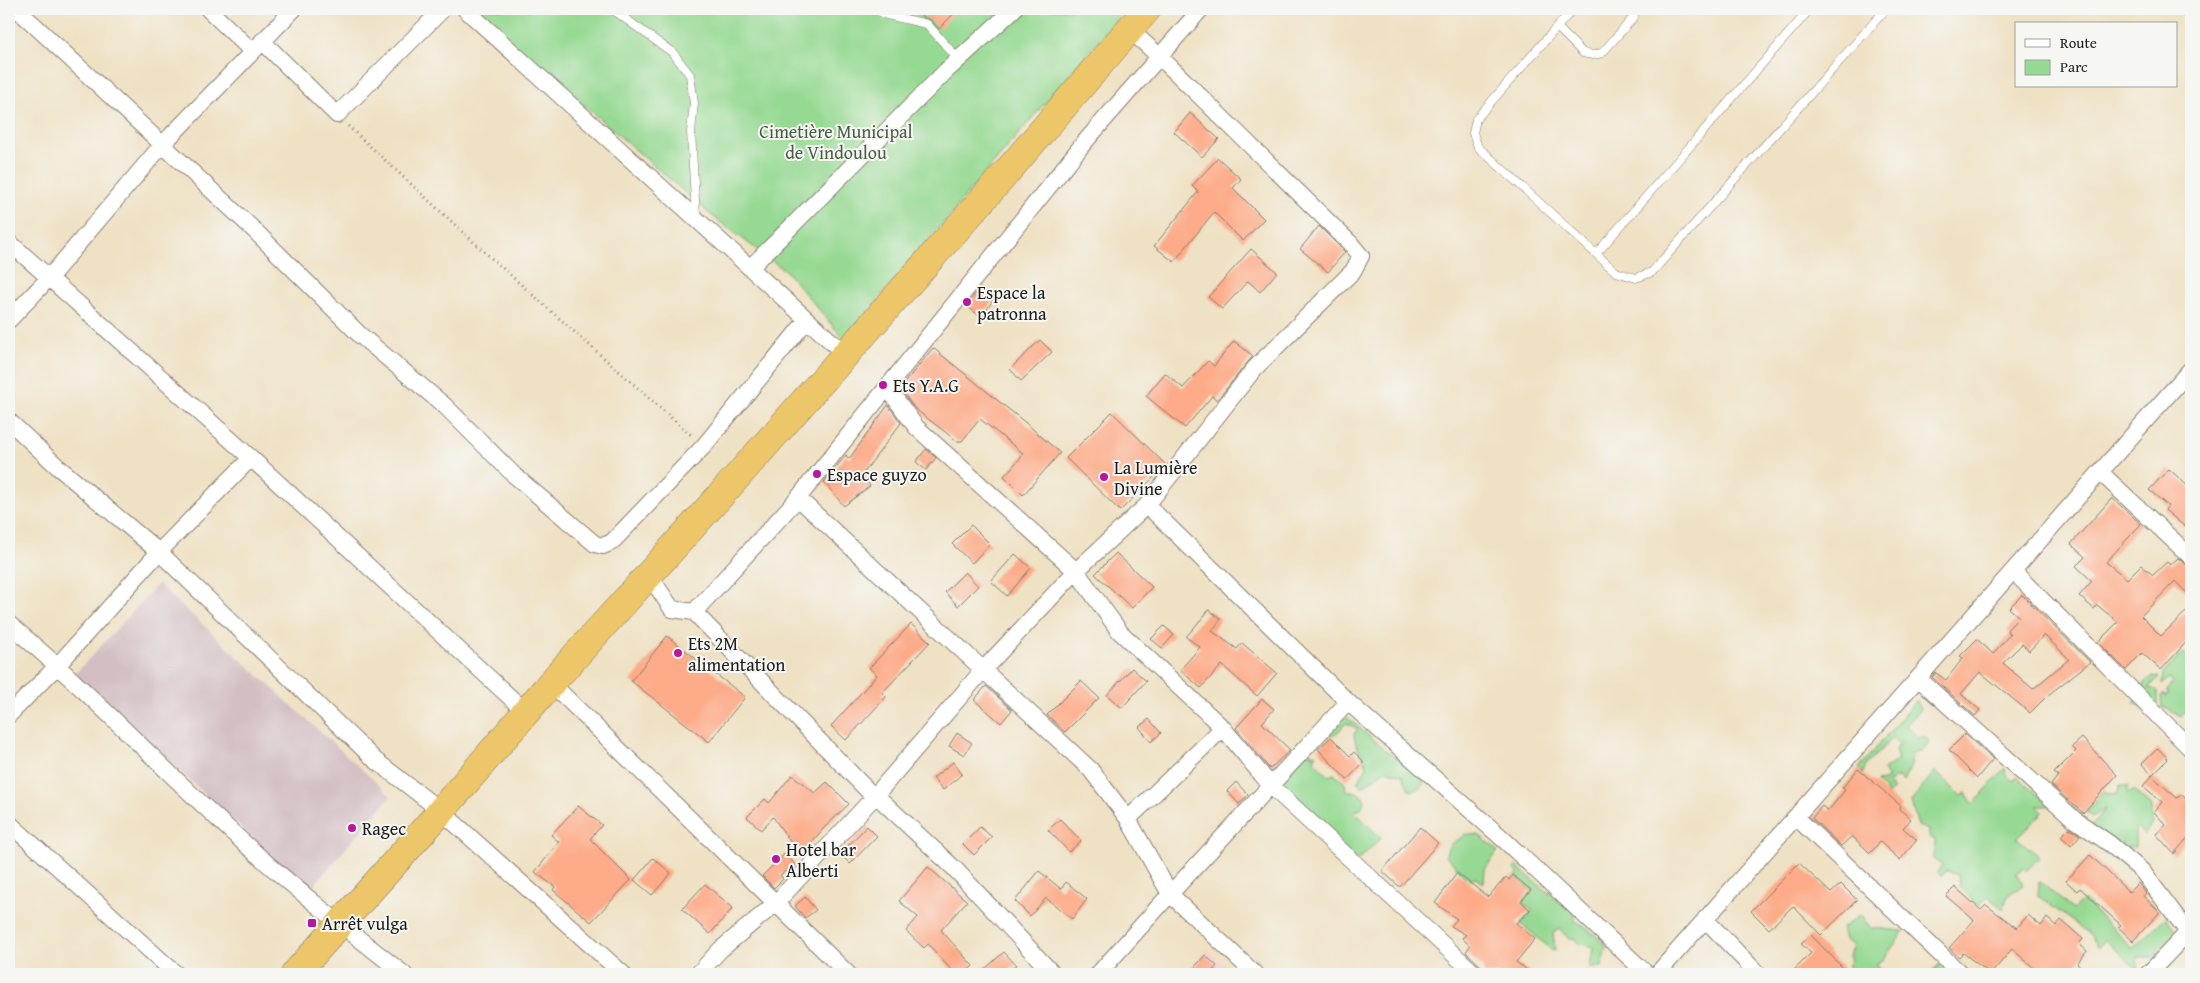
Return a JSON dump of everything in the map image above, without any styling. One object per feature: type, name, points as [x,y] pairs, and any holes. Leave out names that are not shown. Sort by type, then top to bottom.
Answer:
[{"type":"highway","points":[[296,974],[441,811],[551,683],[999,182],[1148,9]]},
{"type":"street","points":[[17,9],[252,228],[360,334],[445,406],[514,475],[595,544],[603,546],[612,542],[703,447],[808,320]]},
{"type":"street","points":[[208,9],[257,46],[337,115],[443,9]]},
{"type":"street","points":[[9,320],[49,278],[162,145],[294,9]]},
{"type":"street","points":[[465,9],[845,354]]},
{"type":"street","points":[[750,268],[958,59],[1014,9]]},
{"type":"street","points":[[694,612],[798,498],[1083,144],[1201,9]]},
{"type":"street","points":[[698,974],[720,950],[775,904],[874,797],[983,670],[1076,571],[1147,506],[1255,368],[1353,271],[1361,256],[1160,57],[1129,29]]},
{"type":"street","points":[[9,242],[251,458],[526,712]]},
{"type":"street","points":[[1656,974],[2191,369]]},
{"type":"street","points":[[887,387],[916,427],[1076,571],[1120,632],[1223,728],[1270,786],[1475,974]]},
{"type":"street","points":[[9,421],[58,467],[159,552],[375,760],[441,811],[623,974]]},
{"type":"street","points":[[9,715],[58,665],[159,552],[251,458]]},
{"type":"street","points":[[2100,472],[2191,557]]},
{"type":"street","points":[[798,498],[1090,769],[1128,819],[1170,894],[1255,974]]},
{"type":"street","points":[[1147,506],[1348,702],[1502,838],[1647,974]]},
{"type":"street","points":[[2013,571],[2191,749]]},
{"type":"street","points":[[649,575],[672,610],[694,612],[874,797],[881,800],[954,869],[1053,974]]},
{"type":"street","points":[[9,624],[58,665],[231,832],[340,924],[404,974]]},
{"type":"street","points":[[1918,678],[2074,819],[2110,844],[2142,871],[2190,933],[2148,974]]},
{"type":"street","points":[[551,683],[848,974]]},
{"type":"street","points":[[1098,974],[1348,702]]},
{"type":"street","points":[[1128,819],[1223,728]]},
{"type":"street","points":[[1796,817],[1961,974]]},
{"type":"street","points":[[9,823],[176,974]]},
{"type":"street","points":[[1705,919],[1758,974]]},
{"type":"lane","points":[[612,9],[673,53],[690,75],[694,103],[691,132],[696,219]]},
{"type":"lane","points":[[874,9],[887,15],[928,24],[958,59]]},
{"type":"lane","points":[[1574,9],[1476,119],[1473,133],[1478,148],[1616,272],[1636,278],[1652,272],[1886,9]]},
{"type":"lane","points":[[1596,254],[1810,9]]},
{"type":"lane","points":[[1558,27],[1583,53],[1593,55],[1602,53],[1634,17]]},
{"type":"path","points":[[337,115],[476,244],[703,447]]},
{"type":"shaded area","points":[[158,584],[391,796],[310,890],[74,675]]},
{"type":"shaded area","points":[[1207,950],[1234,974],[1185,974]]},
{"type":"green space","name":"Cimetière Municipal de Vindoulou","points":[[473,9],[1125,9],[844,339],[787,272],[711,215]]},
{"type":"green space","points":[[2184,653],[2191,659],[2191,705],[2181,717],[2168,709],[2162,708],[2161,696],[2164,694],[2166,697],[2169,694],[2167,691],[2172,683],[2169,679],[2162,684],[2163,673]]},
{"type":"green space","points":[[2153,676],[2159,677],[2149,688],[2157,690],[2157,720],[2134,702],[2145,683]]},
{"type":"green space","points":[[1916,700],[1921,709],[1906,725],[1918,738],[1925,736],[1929,742],[1921,752],[1912,753],[1911,766],[1903,782],[1899,777],[1892,779],[1888,784],[1894,789],[1888,795],[1885,789],[1876,782],[1884,781],[1888,778],[1883,770],[1898,760],[1895,749],[1900,744],[1892,738],[1866,765],[1863,773],[1859,768]]},
{"type":"green space","points":[[1345,716],[1425,782],[1420,788],[1410,791],[1402,775],[1385,770],[1362,787],[1357,782],[1367,767],[1355,740],[1354,734],[1358,729],[1346,723],[1334,736],[1330,734],[1326,738],[1323,732]]},
{"type":"green space","points":[[1306,752],[1316,755],[1314,761],[1329,776],[1334,774],[1345,783],[1346,790],[1357,792],[1365,799],[1361,809],[1354,811],[1381,838],[1355,863],[1277,784]]},
{"type":"green space","points":[[2005,768],[2006,774],[2013,781],[2017,776],[2050,806],[2037,806],[2043,812],[2017,838],[2040,857],[2026,871],[2023,868],[2016,873],[2023,885],[2008,895],[2003,909],[1988,897],[1979,906],[1960,887],[1958,875],[1947,871],[1941,876],[1937,872],[1942,865],[1934,859],[1935,840],[1929,837],[1929,830],[1918,826],[1911,802],[1935,771],[1961,796],[1966,793],[1973,804]]},
{"type":"green space","points":[[2120,785],[2128,786],[2128,793],[2134,791],[2152,807],[2152,824],[2144,835],[2138,828],[2135,831],[2135,847],[2117,847],[2091,826],[2106,809],[2092,817],[2086,812],[2104,792],[2109,794],[2117,793]]},
{"type":"green space","points":[[1465,834],[1479,835],[1498,851],[1485,869],[1484,883],[1474,877],[1471,880],[1463,875],[1446,855],[1449,846]]},
{"type":"green space","points":[[1516,866],[1567,908],[1572,908],[1576,922],[1585,926],[1606,945],[1602,967],[1590,967],[1593,947],[1578,943],[1574,938],[1568,938],[1560,929],[1553,933],[1555,950],[1551,949],[1521,924],[1532,910],[1523,902],[1533,891],[1516,876],[1518,873],[1514,869]]},
{"type":"green space","points":[[2039,881],[2073,910],[2083,900],[2133,948],[2166,917],[2177,933],[2153,957],[2138,957],[2137,969],[2105,940],[2099,947],[2088,933],[2038,896]]},
{"type":"green space","points":[[1860,915],[1871,928],[1904,931],[1883,960],[1877,963],[1879,970],[1855,974],[1847,966],[1851,960],[1849,955],[1853,945],[1845,940],[1842,928]]},
{"type":"green space","points":[[1942,961],[1956,974],[1931,974]]},
{"type":"building","points":[[914,9],[958,9],[939,29],[931,20],[923,17]]},
{"type":"building","points":[[1190,113],[1219,139],[1202,157],[1174,132]]},
{"type":"building","points":[[1218,158],[1241,179],[1233,188],[1264,219],[1243,241],[1214,212],[1174,262],[1154,246],[1198,192],[1192,186]]},
{"type":"building","points":[[1319,226],[1345,252],[1328,272],[1300,249]]},
{"type":"building","points":[[1251,249],[1277,272],[1260,292],[1248,281],[1222,309],[1208,297]]},
{"type":"building","points":[[980,288],[995,297],[982,317],[966,306]]},
{"type":"building","points":[[1040,340],[1052,352],[1021,381],[1010,369]]},
{"type":"building","points":[[1234,341],[1253,356],[1217,400],[1212,396],[1185,428],[1146,396],[1165,373],[1183,388],[1208,361],[1214,366]]},
{"type":"building","points":[[933,348],[1060,453],[1023,495],[1004,476],[1024,454],[980,419],[962,441],[957,441],[915,409],[900,388]]},
{"type":"building","points":[[888,405],[901,423],[862,475],[870,486],[844,506],[824,482],[846,455],[849,459]]},
{"type":"building","points":[[1112,412],[1166,465],[1120,511],[1066,458]]},
{"type":"building","points":[[926,449],[936,458],[926,470],[916,462]]},
{"type":"building","points":[[2169,469],[2191,489],[2191,532],[2165,510],[2168,506],[2149,490]]},
{"type":"building","points":[[2112,498],[2141,524],[2106,562],[2127,579],[2141,565],[2153,575],[2167,562],[2170,565],[2178,558],[2191,568],[2191,597],[2175,581],[2141,616],[2161,636],[2191,607],[2191,637],[2161,670],[2142,653],[2126,670],[2098,642],[2118,622],[2097,605],[2094,609],[2079,596],[2092,581],[2076,566],[2085,557],[2071,544]]},
{"type":"building","points":[[971,525],[990,544],[972,563],[952,544]]},
{"type":"building","points":[[1116,553],[1152,587],[1132,608],[1095,574]]},
{"type":"building","points":[[1015,554],[1031,568],[1007,596],[991,581]]},
{"type":"building","points":[[965,572],[978,586],[958,606],[945,592]]},
{"type":"building","points":[[2022,595],[2090,662],[2047,696],[2030,713],[1980,672],[1961,694],[1980,710],[1975,716],[1932,677],[1936,673],[1946,680],[1963,658],[1960,656],[1977,639],[1993,654],[2010,634],[2007,630],[2019,617],[2009,608]],"holes":[[[2044,635],[2069,659],[2033,689],[2003,663],[2022,644],[2029,651]]]},
{"type":"building","points":[[1209,610],[1221,619],[1212,631],[1237,649],[1242,643],[1277,673],[1257,696],[1222,665],[1201,688],[1180,670],[1200,647],[1186,637]]},
{"type":"building","points":[[911,624],[930,642],[882,693],[886,697],[846,740],[831,726],[877,675],[869,668]]},
{"type":"building","points":[[1164,626],[1174,635],[1162,648],[1151,639]]},
{"type":"building","points":[[667,636],[745,697],[709,742],[631,681]]},
{"type":"building","points":[[1132,668],[1146,681],[1122,708],[1107,695]]},
{"type":"building","points":[[1081,681],[1099,698],[1065,732],[1047,715]]},
{"type":"building","points":[[986,686],[1012,710],[1001,723],[974,700]]},
{"type":"building","points":[[1262,699],[1274,709],[1262,723],[1290,750],[1270,769],[1236,728]]},
{"type":"building","points":[[1149,719],[1161,733],[1151,742],[1139,727]]},
{"type":"building","points":[[957,733],[972,743],[964,755],[949,746]]},
{"type":"building","points":[[1965,734],[1993,759],[1977,778],[1949,750]]},
{"type":"building","points":[[1331,737],[1350,756],[1354,752],[1364,762],[1347,780],[1318,749]]},
{"type":"building","points":[[2082,738],[2117,775],[2083,813],[2051,785],[2058,776],[2054,773],[2076,751],[2072,747]]},
{"type":"building","points":[[2158,748],[2168,759],[2152,775],[2142,764]]},
{"type":"building","points":[[953,762],[962,774],[943,790],[933,778]]},
{"type":"building","points":[[1858,769],[1901,806],[1899,809],[1911,819],[1903,828],[1917,840],[1900,860],[1880,842],[1870,853],[1852,836],[1841,846],[1812,818],[1822,806],[1828,811],[1845,790],[1842,788]]},
{"type":"building","points":[[792,775],[815,793],[827,782],[849,804],[823,829],[800,856],[773,817],[761,830],[747,817],[765,799],[769,803]]},
{"type":"building","points":[[2152,776],[2177,798],[2182,794],[2191,803],[2191,834],[2174,854],[2156,834],[2166,825],[2154,812],[2162,802],[2143,786]]},
{"type":"building","points":[[1236,782],[1248,795],[1239,804],[1227,791]]},
{"type":"building","points":[[578,806],[602,825],[590,839],[631,880],[591,922],[553,890],[555,887],[535,872],[559,842],[551,835]]},
{"type":"building","points":[[1060,819],[1081,841],[1069,852],[1048,830]]},
{"type":"building","points":[[867,826],[877,836],[850,864],[840,854]]},
{"type":"building","points":[[980,827],[992,837],[974,855],[963,844]]},
{"type":"building","points":[[1420,827],[1438,843],[1400,887],[1382,871]]},
{"type":"building","points":[[2069,828],[2080,835],[2071,846],[2061,836]]},
{"type":"building","points":[[786,853],[795,865],[780,875],[783,879],[774,888],[762,876]]},
{"type":"building","points":[[2090,855],[2129,892],[2138,883],[2146,893],[2143,896],[2160,912],[2133,941],[2118,927],[2121,925],[2080,888],[2077,891],[2066,881]]},
{"type":"building","points":[[653,858],[671,873],[652,895],[634,880]]},
{"type":"building","points":[[1799,863],[1831,893],[1841,884],[1857,900],[1821,935],[1793,906],[1769,929],[1751,911]]},
{"type":"building","points":[[928,867],[967,901],[941,930],[973,966],[964,974],[955,974],[928,944],[924,948],[906,931],[918,917],[899,901]]},
{"type":"building","points":[[1039,871],[1061,889],[1066,882],[1087,899],[1072,919],[1046,898],[1030,916],[1015,901]]},
{"type":"building","points":[[1457,873],[1488,897],[1506,877],[1509,880],[1513,875],[1531,890],[1521,901],[1530,910],[1516,923],[1535,939],[1516,962],[1533,974],[1485,974],[1482,967],[1466,952],[1470,946],[1462,938],[1466,935],[1451,926],[1457,919],[1435,903]]},
{"type":"building","points":[[705,884],[733,908],[710,934],[682,909]]},
{"type":"building","points":[[1955,887],[1981,910],[1986,905],[2017,928],[2028,915],[2041,926],[2047,918],[2056,926],[2061,920],[2083,939],[2079,944],[2087,951],[2077,964],[2088,974],[2041,974],[2012,949],[1991,974],[1963,953],[1959,957],[1949,948],[1974,920],[1946,896]]},
{"type":"building","points":[[805,897],[816,910],[805,918],[795,906]]},
{"type":"building","points":[[1811,935],[1843,968],[1837,974],[1790,974],[1811,953],[1801,944]]},
{"type":"building","points":[[1004,952],[1016,965],[1005,974],[979,974]]},
{"type":"building","points":[[1205,955],[1217,966],[1210,974],[1189,974]]},
{"type":"place","name":"Espace la patronna","points":[[967,302]]},
{"type":"place","name":"Ets Y.A.G","points":[[883,385]]},
{"type":"place","name":"Espace guyzo","points":[[817,474]]},
{"type":"place","name":"La Lumière Divine","points":[[1104,477]]},
{"type":"place","name":"Ets 2M alimentation","points":[[678,653]]},
{"type":"place","name":"Ragec","points":[[352,828]]},
{"type":"place","name":"Hotel bar Alberti","points":[[776,859]]},
{"type":"place","name":"Arrêt vulga","points":[[312,923]]}]
